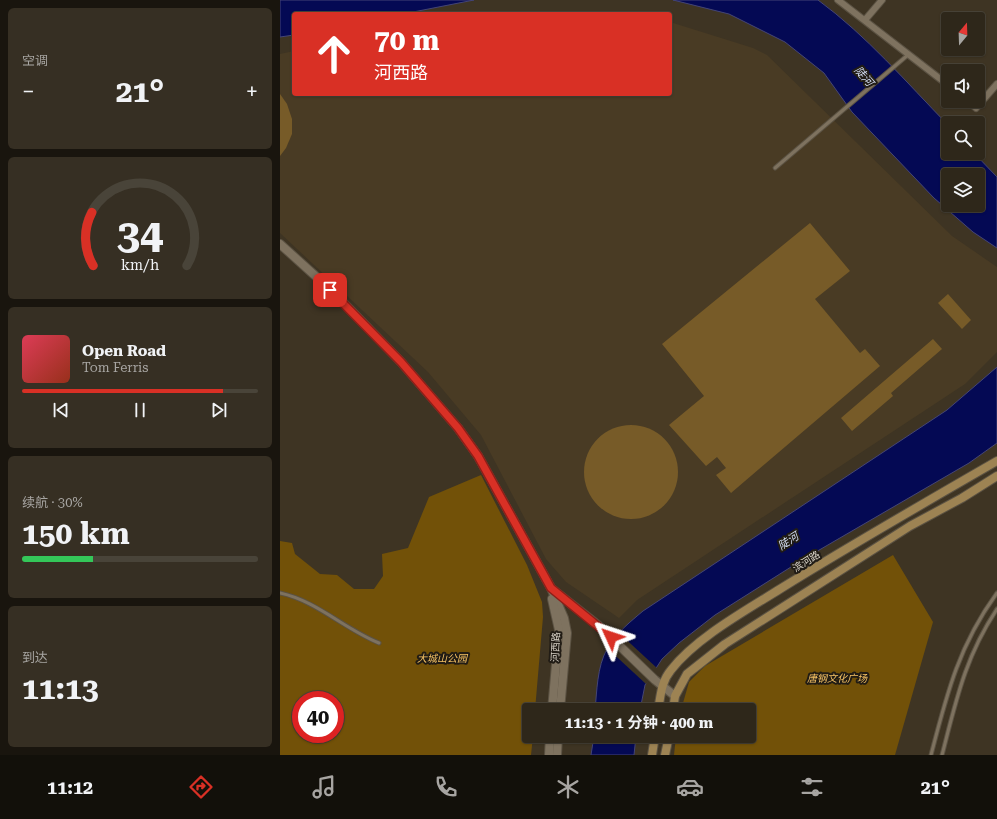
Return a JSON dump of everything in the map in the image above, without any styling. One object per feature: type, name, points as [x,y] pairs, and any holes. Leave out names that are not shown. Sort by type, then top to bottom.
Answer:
[{"type":"main road","name":"滨河路","points":[[658,703],[659,683],[685,654],[742,613],[826,561],[997,461]]},
{"type":"main road","points":[[674,703],[675,696],[688,674],[725,644],[910,526],[962,498],[997,476]]},
{"type":"main road","points":[[652,755],[654,743]]},
{"type":"main road","points":[[666,755],[667,743]]},
{"type":"street","points":[[838,0],[941,79]]},
{"type":"street","points":[[865,20],[882,0]]},
{"type":"street","points":[[985,100],[995,91],[997,84]]},
{"type":"street","name":"河西路","points":[[280,244],[330,290],[401,362],[458,428],[478,456],[551,588],[564,618],[566,633],[561,703]]},
{"type":"street","points":[[551,588],[611,637],[659,683],[675,696]]},
{"type":"street","name":"河西路","points":[[551,588],[558,630],[553,703]]},
{"type":"street","points":[[549,755],[550,743]]},
{"type":"street","points":[[557,755],[558,743]]},
{"type":"lane","points":[[775,168],[909,54]]},
{"type":"lane","points":[[280,593],[290,595],[320,609],[354,631],[379,643]]},
{"type":"lane","points":[[931,755],[954,671],[981,616],[997,593]]},
{"type":"lane","points":[[942,755],[963,674],[976,643],[997,609]]},
{"type":"shaded area","points":[[672,23],[753,48],[767,55],[952,236],[997,267],[997,352],[965,384],[637,600],[619,618],[566,582],[546,559],[481,435],[428,372],[280,233],[280,54],[292,51],[292,96],[672,96]]},
{"type":"green space","name":"大城山公园","points":[[481,475],[527,565],[542,602],[543,617],[536,703],[522,703],[522,743],[532,743],[531,755],[280,755],[280,541],[292,543],[295,554],[320,574],[337,575],[354,589],[374,589],[383,576],[382,554],[408,548],[429,497]]},
{"type":"green space","name":"唐钢文化广场","points":[[893,555],[933,622],[895,755],[674,755],[675,743],[756,743],[756,703],[683,703],[689,682],[705,666]]},
{"type":"water","points":[[280,0],[474,0],[413,12],[292,12],[292,35],[280,37]]},
{"type":"water","name":"陡河","points":[[673,0],[818,0],[870,44],[941,118],[941,160],[981,160],[997,177],[997,248],[973,232],[950,212],[985,212],[985,168],[941,168],[941,204],[852,112],[824,73],[785,42],[729,14]]},
{"type":"water","name":"陡河","points":[[997,367],[997,443],[969,463],[802,560],[715,615],[679,643],[662,659],[645,685],[641,703],[596,703],[601,663],[607,649],[614,638],[633,619],[947,410]]},
{"type":"water","points":[[593,743],[635,743],[634,755],[591,755]]},
{"type":"pier","points":[[618,632],[658,669],[646,684],[606,647]]},
{"type":"building","points":[[280,94],[287,104],[292,119],[292,134],[286,148],[280,156]]},
{"type":"building","points":[[810,223],[850,271],[815,299],[860,353],[865,349],[880,366],[731,493],[716,475],[726,468],[717,457],[706,466],[669,425],[704,396],[662,344]]},
{"type":"building","points":[[948,294],[971,320],[962,329],[938,303]]},
{"type":"building","points":[[933,339],[942,349],[891,393],[893,396],[852,431],[841,418]]},
{"type":"building","points":[[622,425],[640,425],[649,428],[665,438],[675,454],[678,463],[678,481],[675,490],[665,506],[649,516],[640,519],[622,519],[613,516],[597,506],[587,490],[584,481],[584,463],[587,454],[597,438],[613,428]]},
{"type":"route","points":[[330,290],[401,362],[458,428],[478,456],[551,588],[611,637]]}]
